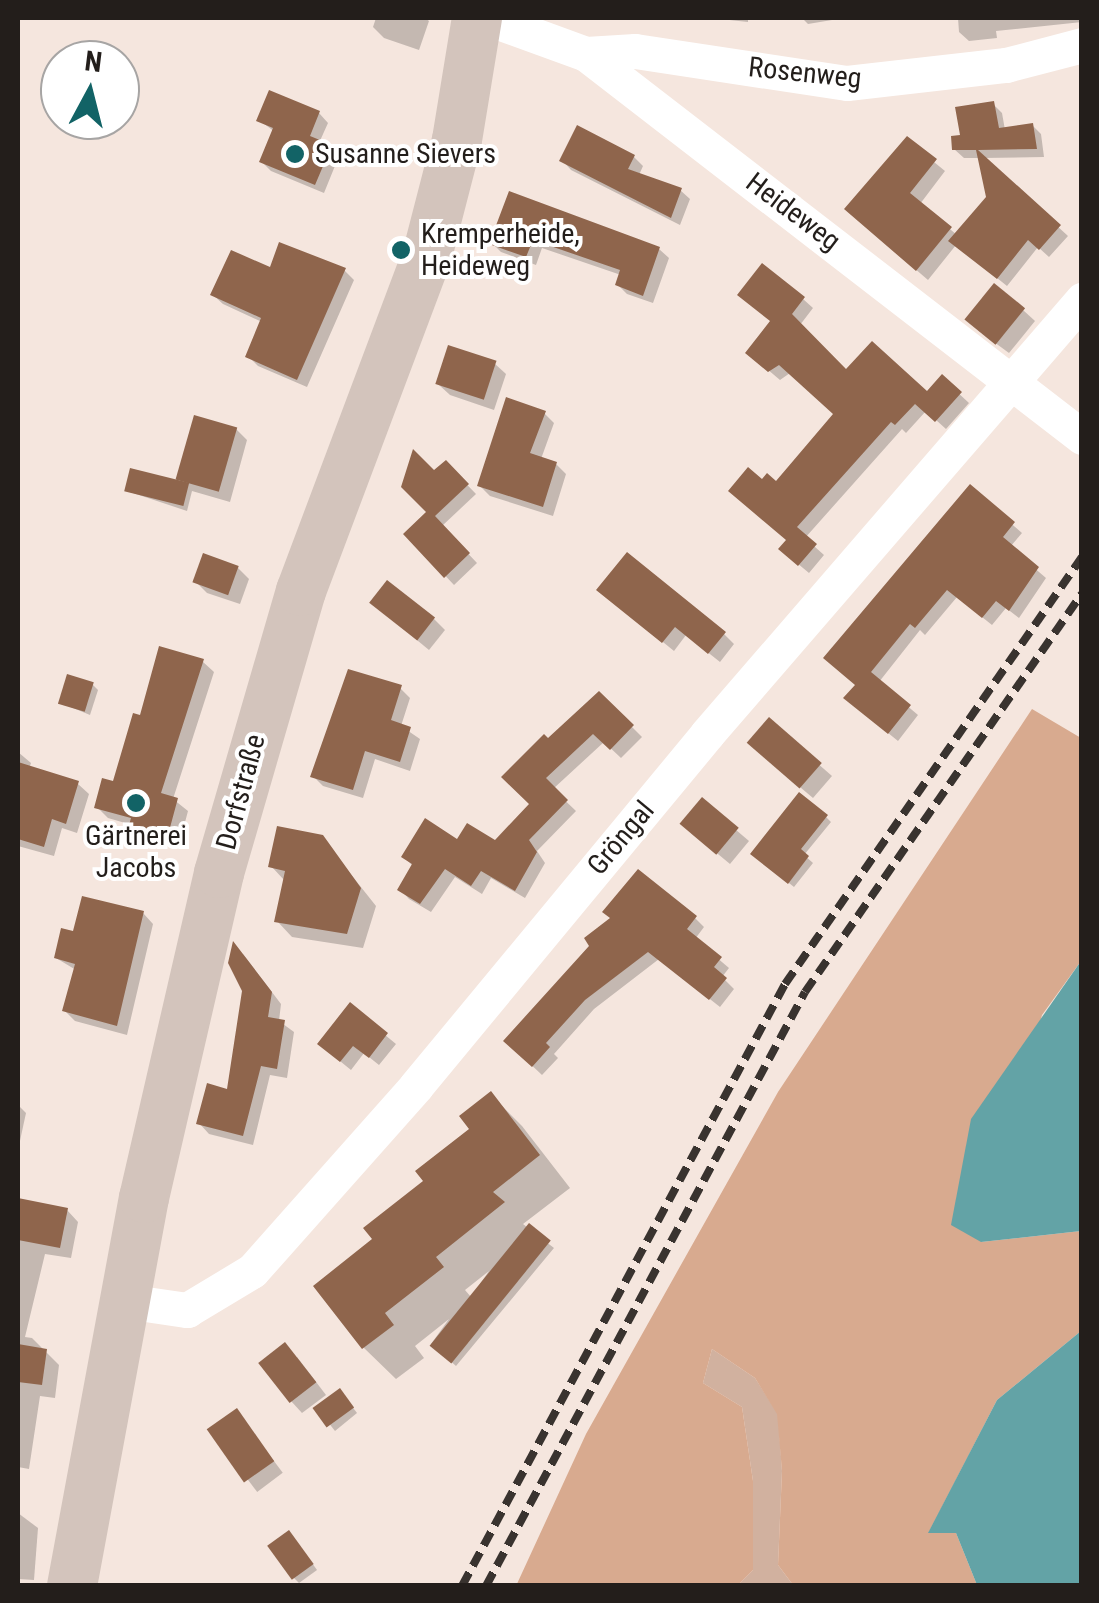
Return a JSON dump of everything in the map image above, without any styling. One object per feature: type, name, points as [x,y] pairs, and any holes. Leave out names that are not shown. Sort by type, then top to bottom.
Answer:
[{"type":"main road","name":"Dorfstraße","points":[[72,1586],[125,1300],[214,892],[260,720],[301,592],[427,256],[457,140],[477,18]]},
{"type":"street","name":"Heideweg","points":[[487,18],[586,54],[1082,436]]},
{"type":"street","name":"Rosenweg","points":[[586,54],[635,51],[847,83],[1006,66],[1082,45]]},
{"type":"street","name":"Gröngal","points":[[125,1300],[187,1310],[252,1271],[416,1086],[706,734],[1082,300]]},
{"type":"shaded area","points":[[1032,709],[1081,738],[1081,961],[1042,1015],[981,1242],[1081,1231],[1081,1331],[997,1400],[929,1532],[956,1533],[977,1585],[793,1585],[778,1565],[782,1471],[777,1414],[755,1378],[712,1349],[703,1383],[742,1407],[753,1481],[753,1570],[738,1585],[516,1586],[586,1434],[778,1092]]},
{"type":"shaded area","points":[[712,1349],[755,1378],[778,1414],[782,1471],[778,1565],[793,1585],[738,1585],[753,1570],[753,1481],[742,1407],[703,1383]]},
{"type":"water","points":[[1081,961],[1081,1231],[981,1242],[951,1225],[971,1119]]},
{"type":"water","points":[[1081,1331],[1081,1585],[977,1585],[956,1533],[928,1533],[997,1400]]},
{"type":"building","name":"Susanne Sievers","points":[[269,90],[320,111],[310,136],[332,145],[315,185],[259,162],[273,128],[256,121]]},
{"type":"building","points":[[994,101],[999,128],[1033,123],[1037,149],[978,150],[1061,225],[1039,250],[1028,240],[997,279],[948,241],[986,197],[976,150],[952,150],[951,136],[960,135],[955,107]]},
{"type":"building","points":[[577,125],[635,155],[628,169],[682,188],[671,218],[559,161]]},
{"type":"building","points":[[907,136],[937,159],[910,193],[952,227],[916,271],[844,209]]},
{"type":"building","points":[[509,191],[660,247],[643,296],[615,285],[620,270],[533,240],[526,257],[489,244]]},
{"type":"building","points":[[279,242],[346,268],[297,380],[245,357],[261,318],[210,295],[231,250],[270,267]]},
{"type":"building","points":[[762,263],[805,297],[792,314],[846,369],[872,341],[927,391],[942,374],[962,392],[935,422],[915,404],[895,425],[891,422],[797,527],[817,544],[798,566],[778,549],[786,540],[728,491],[748,467],[762,479],[767,473],[776,481],[833,414],[779,365],[768,372],[745,353],[770,321],[737,295]]},
{"type":"building","points":[[994,283],[1025,308],[996,345],[964,320]]},
{"type":"building","points":[[448,345],[497,361],[484,400],[435,384]]},
{"type":"building","points":[[506,397],[546,411],[530,453],[557,462],[543,507],[477,486]]},
{"type":"building","points":[[194,415],[237,427],[219,492],[176,479]]},
{"type":"building","points":[[413,449],[434,470],[446,460],[469,484],[435,516],[470,553],[444,578],[403,534],[426,512],[401,487]]},
{"type":"building","points":[[130,468],[189,483],[183,506],[124,491]]},
{"type":"building","points":[[970,484],[1015,522],[1003,537],[1039,567],[1009,611],[996,601],[982,618],[947,590],[915,628],[910,624],[871,672],[911,705],[888,734],[843,698],[855,685],[823,658]]},
{"type":"building","points":[[627,552],[726,632],[708,654],[675,627],[662,643],[596,590]]},
{"type":"building","points":[[203,553],[239,566],[228,595],[192,582]]},
{"type":"building","points":[[387,580],[435,618],[417,640],[369,603]]},
{"type":"building","points":[[159,646],[204,659],[161,793],[178,798],[168,835],[129,825],[131,818],[94,808],[102,778],[113,781],[133,713],[140,715]]},
{"type":"building","points":[[348,669],[402,685],[391,720],[411,727],[400,762],[365,751],[353,790],[310,777]]},
{"type":"building","points":[[67,674],[94,682],[85,712],[58,704]]},
{"type":"building","points":[[599,691],[634,725],[610,750],[593,734],[546,778],[568,800],[529,840],[537,852],[515,891],[481,871],[471,886],[445,869],[420,904],[397,890],[412,864],[401,857],[425,818],[457,839],[467,823],[495,840],[529,804],[501,777],[544,734],[548,738]]},
{"type":"building","points":[[769,717],[822,763],[800,789],[747,743]]},
{"type":"building","points":[[18,762],[79,781],[66,824],[52,819],[44,847],[18,839]]},
{"type":"building","points":[[799,792],[828,815],[801,849],[809,856],[788,884],[750,854]]},
{"type":"building","points":[[702,797],[739,828],[716,855],[680,824]]},
{"type":"building","points":[[277,826],[323,835],[361,888],[347,934],[274,922],[285,871],[268,867]]},
{"type":"building","points":[[638,869],[697,916],[687,929],[722,957],[714,967],[727,978],[709,1000],[648,952],[585,1000],[546,1043],[550,1047],[532,1067],[503,1041],[589,946],[584,938],[610,918],[602,912]]},
{"type":"building","points":[[82,896],[144,911],[117,1026],[62,1011],[75,964],[54,958],[61,928],[73,931]]},
{"type":"building","points":[[233,941],[272,992],[268,1017],[285,1020],[277,1069],[261,1066],[243,1136],[196,1124],[207,1083],[227,1089],[242,991],[228,963]]},
{"type":"building","points":[[350,1002],[388,1033],[369,1058],[353,1046],[340,1062],[317,1044]]},
{"type":"building","points":[[491,1091],[540,1155],[493,1192],[505,1202],[436,1257],[444,1267],[385,1313],[394,1325],[362,1349],[313,1286],[372,1239],[363,1228],[423,1181],[415,1171],[469,1129],[459,1116]]},
{"type":"building","points":[[18,1198],[68,1208],[60,1248],[18,1240]]},
{"type":"building","points":[[529,1223],[551,1241],[451,1363],[430,1346]]},
{"type":"building","points":[[285,1342],[316,1382],[290,1403],[258,1363]]},
{"type":"building","points":[[18,1344],[47,1349],[42,1385],[18,1382]]},
{"type":"building","points":[[340,1388],[354,1407],[327,1427],[312,1408]]},
{"type":"building","points":[[237,1408],[274,1461],[244,1482],[207,1429]]},
{"type":"building","points":[[289,1530],[314,1564],[292,1580],[267,1546]]},
{"type":"railway","points":[[462,1586],[785,984],[1082,557]]},
{"type":"railway","points":[[486,1586],[805,992],[1082,594]]},
{"type":"place","name":"Susanne Sievers","points":[[295,154]]},
{"type":"place","name":"Kremperheide, Heideweg","points":[[401,250]]},
{"type":"place","name":"Gärtnerei Jacobs","points":[[136,803]]}]
